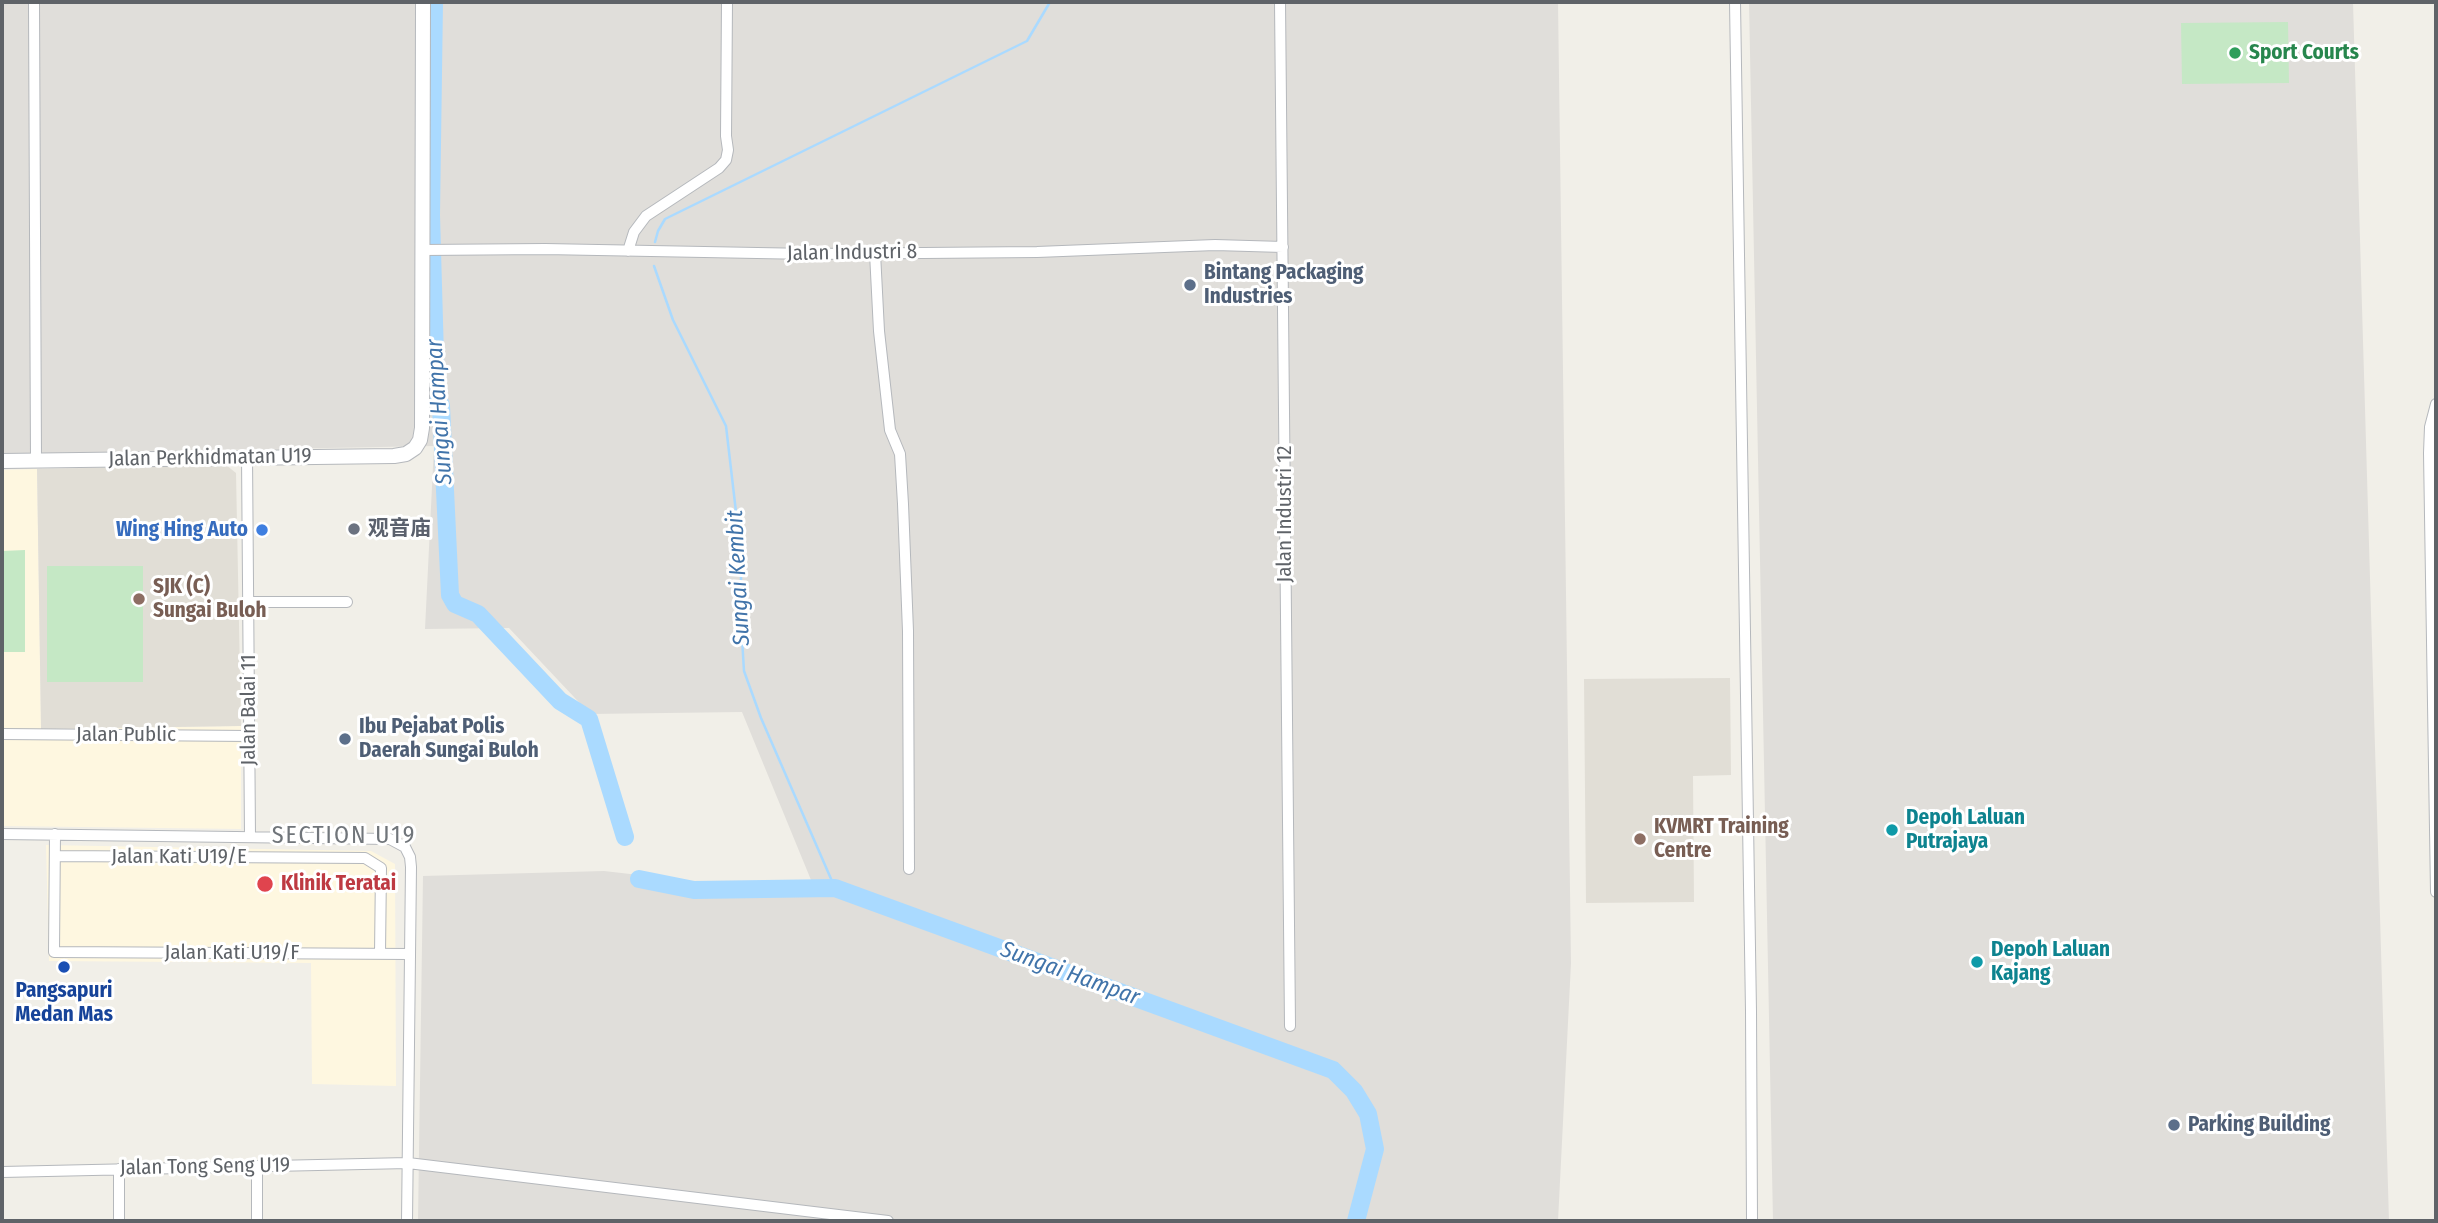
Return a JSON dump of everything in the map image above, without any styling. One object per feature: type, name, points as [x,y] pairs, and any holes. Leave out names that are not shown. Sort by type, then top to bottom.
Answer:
[{"type":"street","points":[[34,2],[36,461]]},
{"type":"street","points":[[423,2],[424,250]]},
{"type":"street","points":[[628,251],[634,232],[646,216],[719,168],[728,155],[727,2]]},
{"type":"street","name":"Jalan Industri 12","points":[[1280,2],[1290,1026]]},
{"type":"street","points":[[1735,2],[1752,1011],[1752,1221]]},
{"type":"street","name":"Jalan Industri 8","points":[[424,250],[875,253],[1037,252],[1215,245],[1283,247]]},
{"type":"street","name":"Jalan Perkhidmatan U19","points":[[2,461],[406,454],[421,440],[424,250]]},
{"type":"street","points":[[875,253],[879,331],[890,430],[900,454],[903,503],[908,631],[909,869]]},
{"type":"street","points":[[2436,404],[2430,426],[2429,453],[2436,892]]},
{"type":"street","name":"Jalan Balai 11","points":[[247,456],[250,837]]},
{"type":"street","points":[[248,602],[347,602]]},
{"type":"street","name":"Jalan Public","points":[[2,734],[250,736]]},
{"type":"street","points":[[2,834],[390,839],[404,847],[410,857],[411,867],[407,1221]]},
{"type":"street","points":[[55,834],[55,856]]},
{"type":"street","name":"Jalan Kati U19/F","points":[[55,856],[54,952],[410,954]]},
{"type":"street","name":"Jalan Kati U19/E","points":[[55,856],[365,858],[382,868],[380,954]]},
{"type":"street","name":"Jalan Tong Seng U19","points":[[2,1172],[408,1163],[888,1221]]},
{"type":"street","points":[[257,1166],[257,1221]]},
{"type":"street","points":[[120,1169],[120,1221]]},
{"type":"shaded area","points":[[2,2],[1558,2],[1571,963],[1558,1221],[418,1221],[423,876],[604,871],[700,882],[811,880],[742,712],[590,714],[509,628],[425,629],[434,446],[2,454]]},
{"type":"shaded area","points":[[1749,2],[2353,2],[2389,1221],[1773,1221]]},
{"type":"shaded area","name":"SJK (C) Sungai Buloh","points":[[226,465],[236,473],[241,726],[41,729],[37,469]]},
{"type":"shaded area","points":[[37,469],[41,729],[241,726],[241,829],[2,826],[2,470]]},
{"type":"shaded area","name":"KVMRT Training Centre","points":[[1730,678],[1731,775],[1693,776],[1694,902],[1586,903],[1584,679]]},
{"type":"shaded area","points":[[46,845],[371,851],[395,864],[396,1086],[312,1084],[311,963],[49,961]]},
{"type":"green space","name":"Sport Courts","points":[[2288,22],[2289,83],[2182,84],[2181,23]]},
{"type":"green space","points":[[25,550],[25,652],[2,652],[2,551]]},
{"type":"green space","points":[[47,566],[143,566],[143,682],[47,682]]},
{"type":"waterway","name":"Sungai Hampar","points":[[434,2],[431,215],[436,392],[441,406],[450,595],[455,604],[478,614],[560,701],[589,719],[625,837]]},
{"type":"waterway","name":"Sungai Kembit","points":[[655,242],[665,219],[1027,41],[1050,2]]},
{"type":"waterway","points":[[2436,2],[2436,70]]},
{"type":"waterway","name":"Sungai Kembit","points":[[654,266],[673,320],[726,426],[741,555],[744,671],[761,718],[835,888]]},
{"type":"waterway","name":"Sungai Hampar","points":[[639,879],[694,890],[835,888],[1333,1070],[1354,1091],[1368,1114],[1375,1149],[1356,1221]]},
{"type":"place","name":"Sport Courts","points":[[2235,53]]},
{"type":"place","name":"Bintang Packaging Industries","points":[[1190,285]]},
{"type":"place","name":"观音庙","points":[[354,529]]},
{"type":"place","name":"Wing Hing Auto","points":[[262,530]]},
{"type":"place","name":"SJK (C) Sungai Buloh","points":[[139,599]]},
{"type":"place","name":"Ibu Pejabat Polis Daerah Sungai Buloh","points":[[345,739]]},
{"type":"place","name":"Depoh Laluan Putrajaya","points":[[1892,830]]},
{"type":"place","name":"KVMRT Training Centre","points":[[1640,839]]},
{"type":"place","name":"Klinik Teratai","points":[[265,884]]},
{"type":"place","name":"Depoh Laluan Kajang","points":[[1977,962]]},
{"type":"place","name":"Pangsapuri Medan Mas","points":[[64,967]]},
{"type":"place","name":"Parking Building","points":[[2174,1125]]},
{"type":"district","name":"SECTION U19","points":[[344,836]]}]
